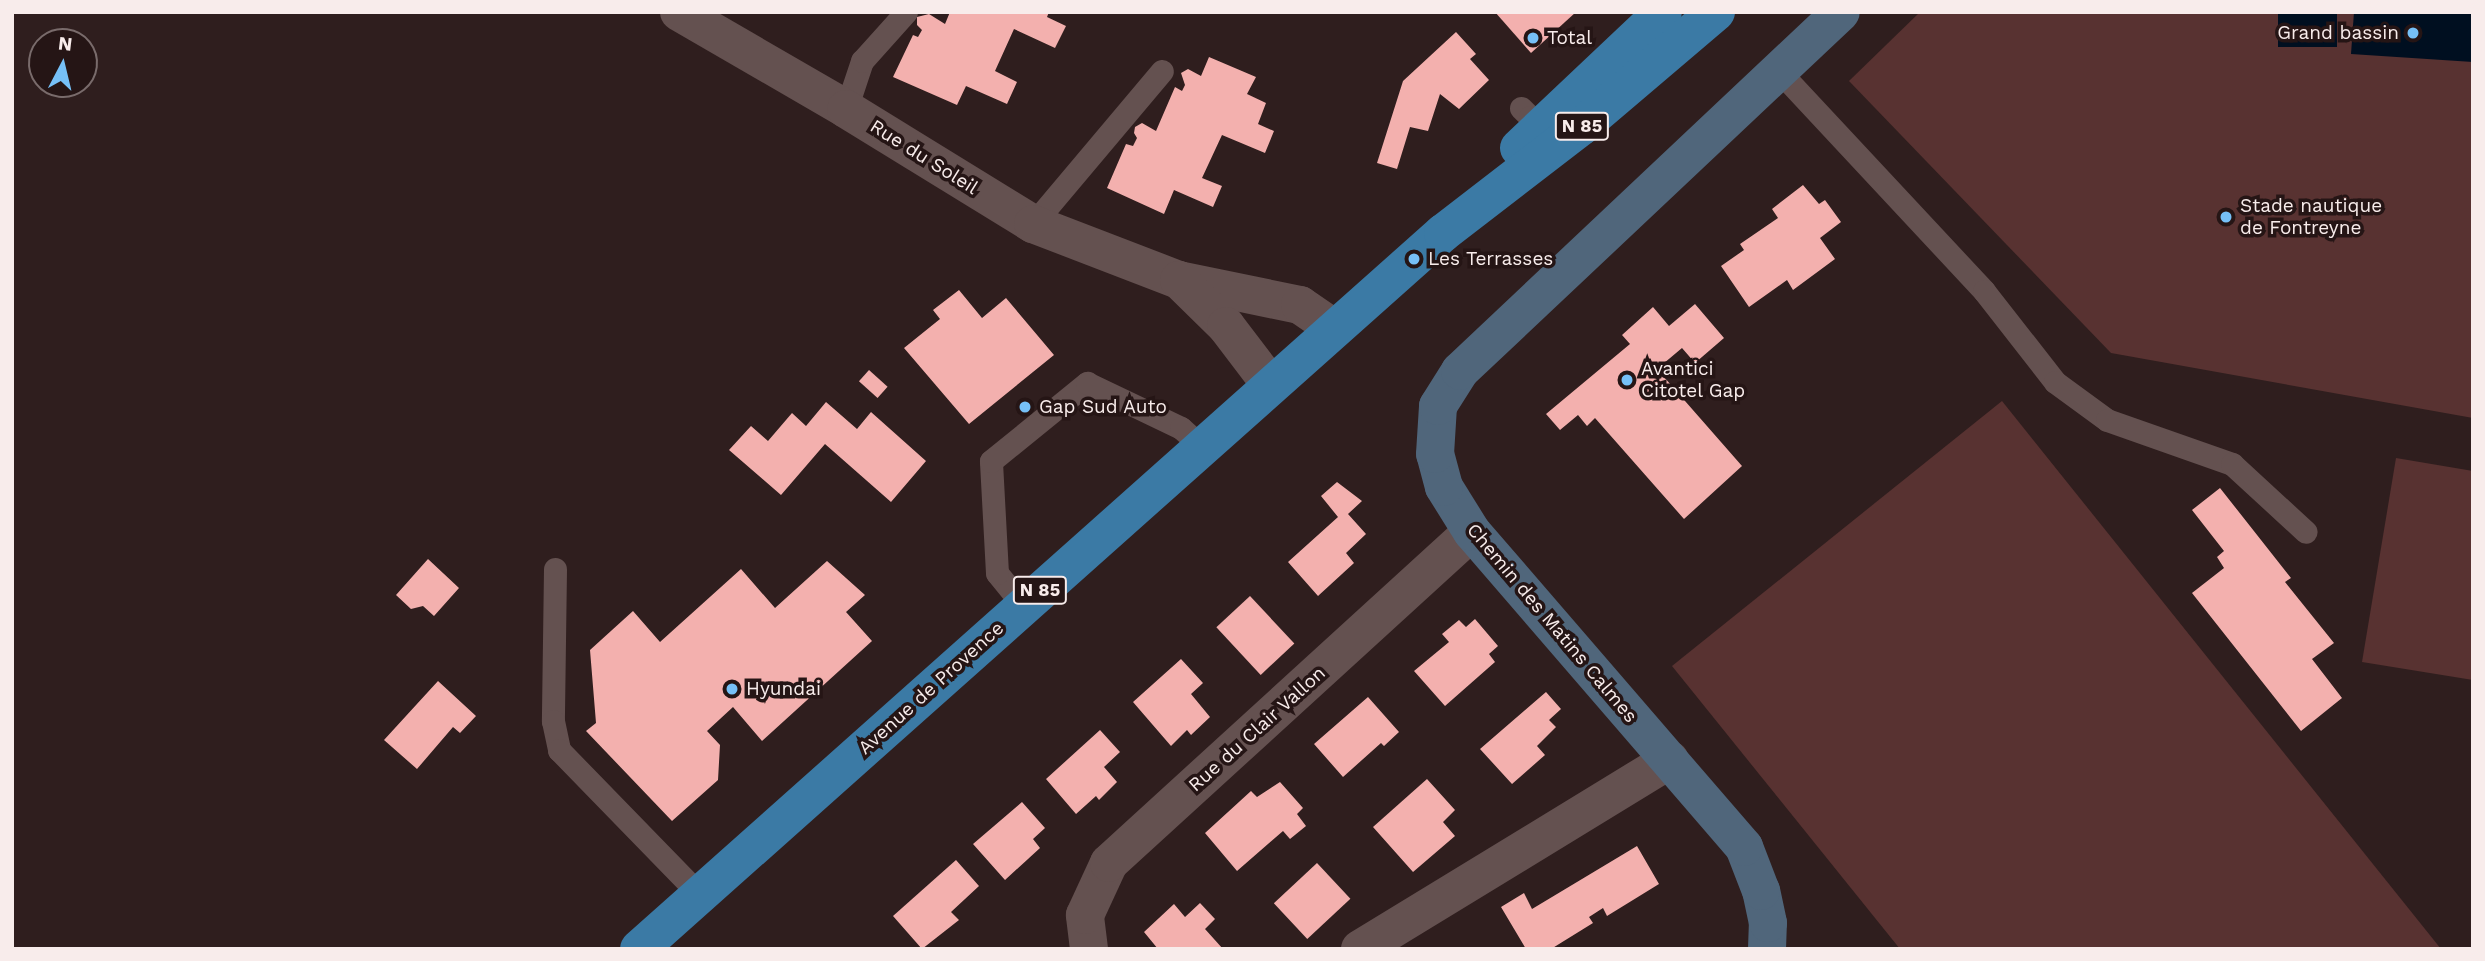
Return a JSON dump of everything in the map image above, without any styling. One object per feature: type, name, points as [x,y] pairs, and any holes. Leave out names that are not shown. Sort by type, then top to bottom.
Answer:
[{"type":"main road","name":"Avenue de Provence","points":[[639,949],[1443,233],[1550,119],[1662,12]]},
{"type":"main road","name":"Avenue de Provence","points":[[1550,119],[1706,17]]},
{"type":"street","name":"Rue du Soleil","points":[[679,12],[846,109],[1033,224],[1179,280],[1300,305],[1335,329]]},
{"type":"street","name":"Chemin des Matins Calmes","points":[[1767,949],[1768,923],[1761,891],[1744,847],[1472,532],[1444,487],[1435,454],[1438,406],[1460,371],[1841,12]]},
{"type":"street","name":"Rue du Soleil","points":[[1179,280],[1226,326],[1271,385]]},
{"type":"street","name":"Rue du Clair Vallon","points":[[1089,949],[1085,915],[1109,863],[1472,532]]},
{"type":"street","points":[[1360,949],[1670,760]]},
{"type":"lane","points":[[846,109],[862,61],[906,12]]},
{"type":"lane","points":[[1779,71],[1984,291],[2055,382],[2107,420],[2232,464],[2306,532]]},
{"type":"lane","points":[[1033,224],[1162,72]]},
{"type":"lane","points":[[1023,606],[997,573],[991,461],[1087,383],[1167,420],[1202,446]]},
{"type":"lane","points":[[555,569],[553,721],[559,750],[700,895]]},
{"type":"shaded area","name":"Stade nautique de Fontreyne","points":[[1920,12],[2473,12],[2473,418],[2111,353],[1849,81]]},
{"type":"shaded area","points":[[2002,401],[2441,949],[1900,949],[1672,666]]},
{"type":"shaded area","points":[[2396,458],[2473,471],[2473,680],[2362,662]]},
{"type":"water","points":[[2278,12],[2337,12],[2337,47],[2278,47]]},
{"type":"water","name":"Grand bassin","points":[[2354,12],[2473,12],[2473,62],[2351,54]]},
{"type":"building","points":[[950,12],[1049,12],[1047,17],[1066,26],[1055,48],[1014,29],[995,71],[1017,82],[1007,104],[966,86],[957,105],[893,77],[913,35],[918,37],[922,30],[917,25],[917,17],[929,14],[945,24]]},
{"type":"building","name":"Total","points":[[1495,12],[1576,12],[1531,53]]},
{"type":"building","points":[[1456,32],[1476,54],[1470,59],[1489,80],[1459,109],[1440,94],[1428,131],[1410,127],[1397,169],[1377,163],[1403,81]]},
{"type":"building","points":[[1209,57],[1256,77],[1247,94],[1266,103],[1258,124],[1274,131],[1265,153],[1222,135],[1202,178],[1222,186],[1213,207],[1174,190],[1164,214],[1107,188],[1126,144],[1133,146],[1137,138],[1135,127],[1142,123],[1156,131],[1175,87],[1182,91],[1185,85],[1181,73],[1188,69],[1201,76]]},
{"type":"building","points":[[1803,185],[1819,204],[1825,200],[1841,222],[1820,238],[1835,259],[1793,290],[1787,280],[1749,307],[1721,266],[1744,250],[1740,244],[1778,218],[1772,209]]},
{"type":"building","points":[[959,290],[982,318],[1006,298],[1054,355],[969,424],[904,348],[940,319],[933,310]]},
{"type":"building","points":[[1695,304],[1724,338],[1695,363],[1682,348],[1657,369],[1742,466],[1684,519],[1595,418],[1587,426],[1578,415],[1560,430],[1546,414],[1630,344],[1622,335],[1653,307],[1669,326]]},
{"type":"building","points":[[869,370],[888,387],[878,398],[859,381]]},
{"type":"building","points":[[826,402],[857,429],[871,412],[926,461],[891,502],[825,444],[781,495],[729,450],[751,426],[768,441],[792,413],[806,426]]},
{"type":"building","points":[[1337,482],[1362,501],[1348,514],[1366,534],[1346,553],[1354,563],[1318,596],[1288,562],[1338,517],[1321,496]]},
{"type":"building","points":[[2220,488],[2291,578],[2285,582],[2334,643],[2312,659],[2342,698],[2301,731],[2192,593],[2224,568],[2217,557],[2224,551],[2192,510]]},
{"type":"building","points":[[428,559],[459,588],[434,616],[423,606],[411,609],[396,595]]},
{"type":"building","points":[[827,561],[865,595],[846,612],[872,641],[762,741],[733,707],[707,731],[720,745],[718,780],[672,821],[586,731],[596,723],[590,650],[633,611],[660,642],[741,569],[775,608]]},
{"type":"building","points":[[1250,596],[1294,644],[1261,675],[1216,627]]},
{"type":"building","points":[[1475,619],[1498,646],[1489,654],[1495,662],[1445,706],[1414,671],[1449,642],[1442,634],[1459,620],[1466,627]]},
{"type":"building","points":[[1181,659],[1203,683],[1191,694],[1210,717],[1191,735],[1187,730],[1171,746],[1133,702]]},
{"type":"building","points":[[438,681],[476,716],[460,733],[453,727],[417,769],[384,740]]},
{"type":"building","points":[[1546,692],[1561,709],[1549,720],[1556,727],[1537,746],[1545,755],[1512,784],[1480,749]]},
{"type":"building","points":[[1368,697],[1399,732],[1384,746],[1381,743],[1343,777],[1314,744]]},
{"type":"building","points":[[1100,730],[1120,752],[1104,767],[1117,782],[1099,800],[1096,796],[1076,814],[1046,779]]},
{"type":"building","points":[[1427,779],[1455,810],[1443,822],[1455,836],[1413,872],[1373,827]]},
{"type":"building","points":[[1280,782],[1303,808],[1297,814],[1306,826],[1290,839],[1283,831],[1237,871],[1205,833],[1251,791],[1257,797]]},
{"type":"building","points":[[1022,802],[1045,828],[1033,839],[1040,848],[1005,880],[973,844]]},
{"type":"building","points":[[1637,846],[1659,884],[1607,916],[1603,908],[1589,917],[1593,923],[1551,949],[1526,949],[1501,907],[1524,893],[1532,909]]},
{"type":"building","points":[[956,860],[979,886],[951,912],[959,920],[922,949],[893,916]]},
{"type":"building","points":[[1317,863],[1350,899],[1307,939],[1274,903]]},
{"type":"building","points":[[1200,903],[1215,919],[1205,929],[1223,949],[1158,949],[1144,932],[1174,904],[1185,917]]},
{"type":"place","name":"Grand bassin","points":[[2413,33]]},
{"type":"place","name":"Total","points":[[1533,38]]},
{"type":"place","name":"Stade nautique de Fontreyne","points":[[2226,217]]},
{"type":"place","name":"Les Terrasses","points":[[1414,259]]},
{"type":"place","name":"Avantici Citotel Gap","points":[[1627,380]]},
{"type":"place","name":"Gap Sud Auto","points":[[1025,407]]},
{"type":"place","name":"Hyundai","points":[[732,689]]}]
